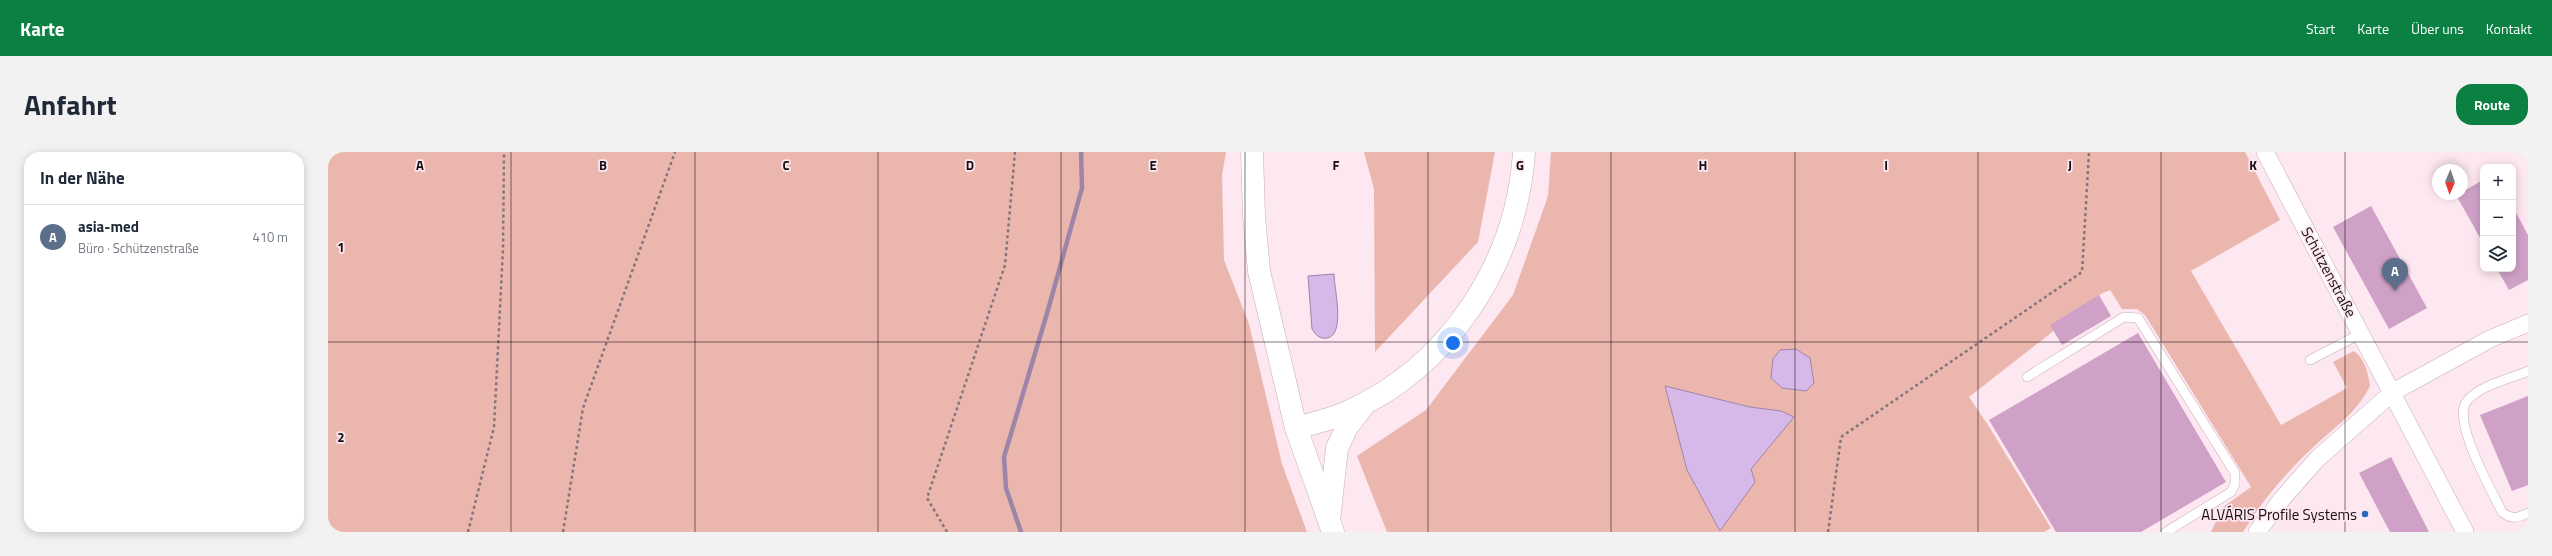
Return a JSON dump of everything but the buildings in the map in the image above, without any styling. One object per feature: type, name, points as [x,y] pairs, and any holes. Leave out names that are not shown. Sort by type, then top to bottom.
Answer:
[{"type":"main road","points":[[1252,152],[1254,216],[1259,271],[1296,428],[1331,527]]},
{"type":"main road","points":[[1296,428],[1344,414],[1366,403],[1415,369],[1454,332],[1478,299],[1506,243],[1516,210],[1522,182],[1524,152]]},
{"type":"main road","points":[[1331,527],[1337,448],[1347,427],[1366,403]]},
{"type":"street","name":"Schützenstraße","points":[[2265,152],[2362,333],[2465,532]]},
{"type":"street","points":[[2257,532],[2282,499],[2317,459],[2393,392],[2490,339],[2528,323]]},
{"type":"lane","points":[[2027,377],[2124,317],[2138,318],[2235,474],[2235,484],[2230,492],[2166,532]]},
{"type":"lane","points":[[2310,360],[2362,333]]},
{"type":"lane","points":[[2528,372],[2476,393],[2466,402],[2464,416],[2468,439],[2502,512],[2508,517],[2515,519],[2528,513]]},
{"type":"path","points":[[468,532],[494,427],[503,249],[504,152]]},
{"type":"path","points":[[563,532],[584,408],[675,152]]},
{"type":"path","points":[[947,532],[927,498],[1005,265],[1015,152]]},
{"type":"path","points":[[1828,532],[1841,437],[2082,272],[2089,152]]},
{"type":"shaded area","points":[[328,152],[1226,152],[1222,175],[1224,260],[1249,324],[1282,464],[1307,532],[328,532]]},
{"type":"shaded area","points":[[1364,152],[1495,152],[1478,242],[1375,352],[1374,189]]},
{"type":"shaded area","points":[[1551,152],[2245,152],[2280,220],[2191,271],[2281,425],[2347,388],[2333,362],[2354,351],[2363,362],[2367,371],[2370,386],[2350,414],[2315,445],[2289,471],[2264,501],[2243,532],[2211,532],[2223,507],[2251,487],[2145,315],[2137,309],[2122,309],[2110,290],[2101,294],[1969,397],[1988,425],[2051,528],[2044,532],[1387,532],[1357,456],[1426,410],[1513,295],[1548,196]]},
{"type":"shaded area","points":[[1334,274],[1338,320],[1333,335],[1327,338],[1322,338],[1316,335],[1312,329],[1308,276]]},
{"type":"shaded area","points":[[1796,349],[1810,358],[1814,383],[1806,391],[1782,388],[1771,378],[1773,359],[1780,350]]},
{"type":"shaded area","points":[[1665,386],[1750,407],[1781,411],[1794,417],[1751,469],[1755,482],[1720,531],[1687,470]]},
{"type":"waterway","points":[[1021,532],[1006,488],[1004,457],[1048,310],[1082,188],[1081,152]]},
{"type":"place","name":"asia-med","points":[[2395,291]]},
{"type":"place","name":"ALVÁRIS Profile Systems","points":[[2365,514]]}]
